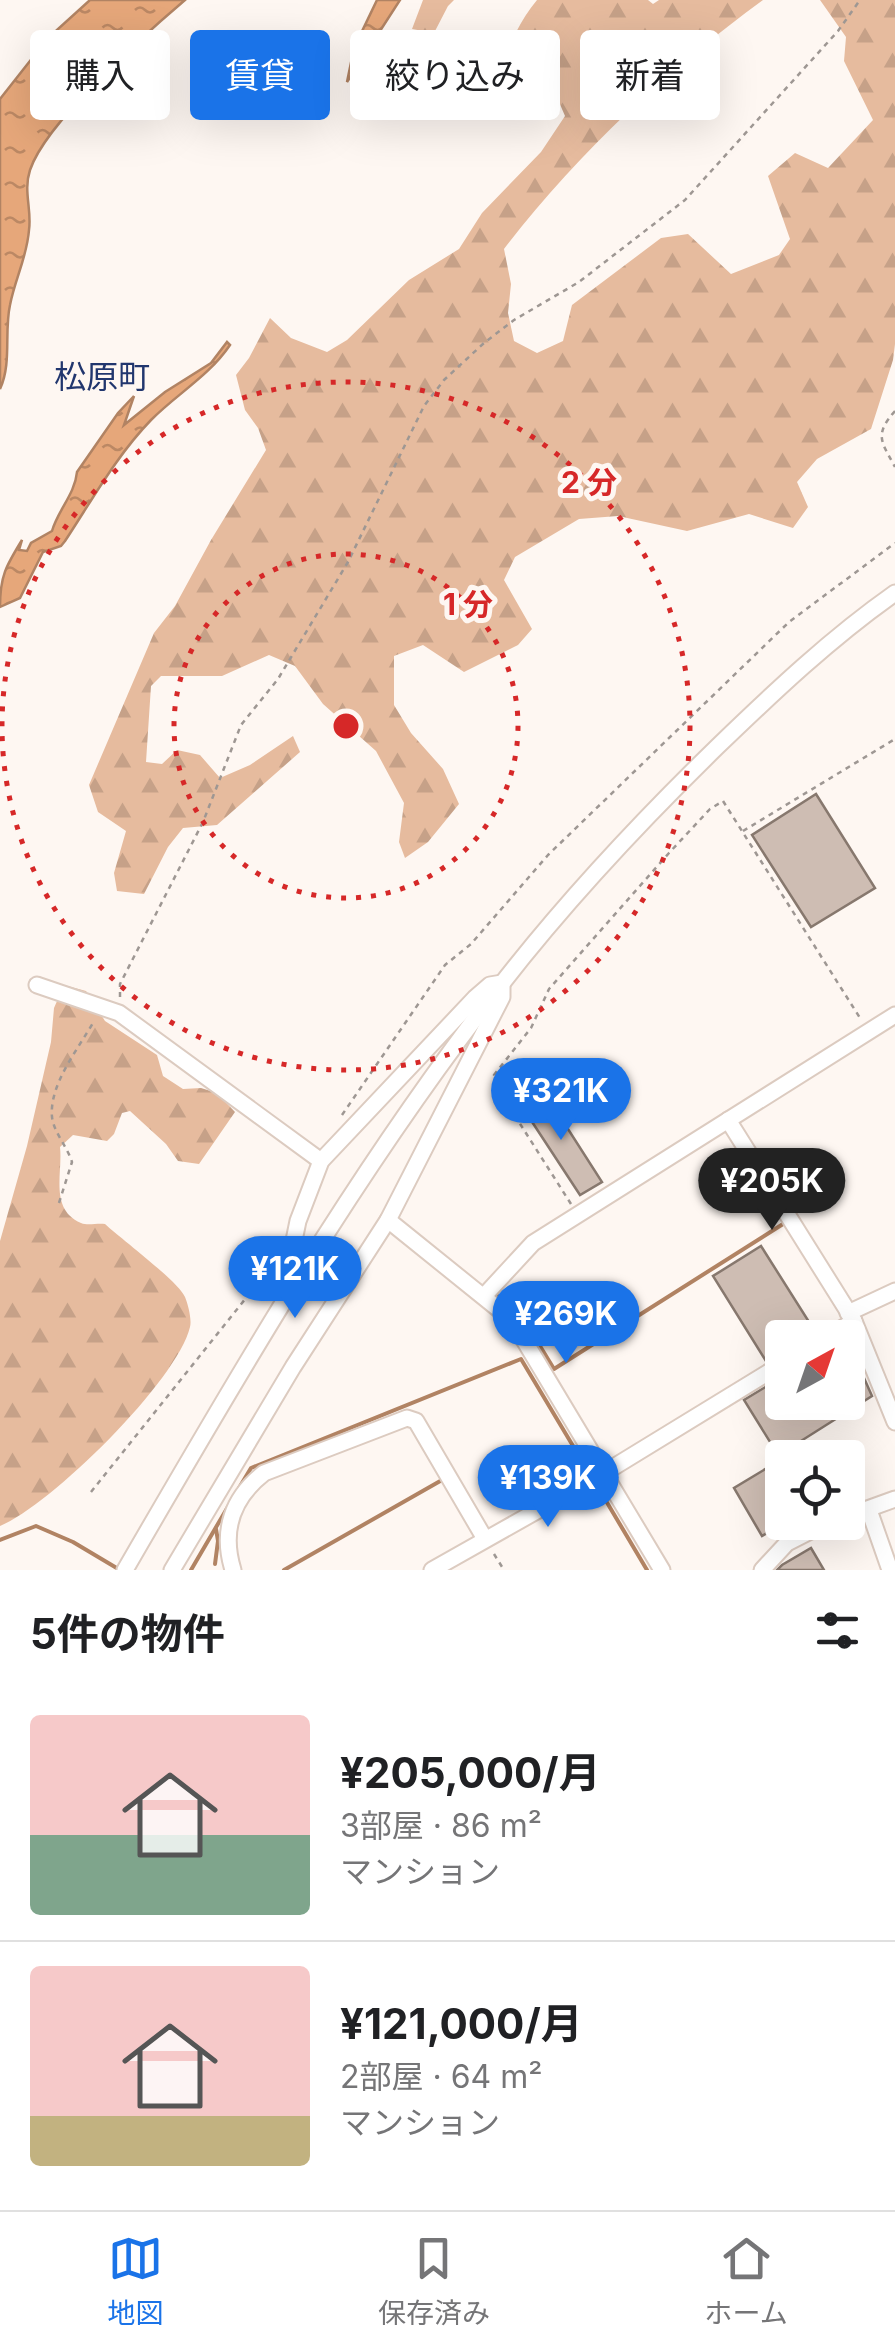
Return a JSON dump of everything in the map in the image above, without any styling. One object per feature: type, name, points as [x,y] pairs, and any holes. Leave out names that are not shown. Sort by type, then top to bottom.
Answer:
[{"type":"street","points":[[127,1567],[374,1162],[502,983],[588,882],[690,773],[775,691],[895,593]]},
{"type":"street","points":[[300,1280],[290,1260],[298,1221],[320,1161],[475,998],[490,985],[502,983]]},
{"type":"street","points":[[172,1570],[249,1451],[303,1351],[388,1220],[502,997],[502,983]]},
{"type":"street","points":[[37,985],[119,1013],[320,1161]]},
{"type":"street","points":[[484,1296],[534,1243],[895,1015]]},
{"type":"street","points":[[728,1120],[851,1317],[895,1422]]},
{"type":"street","points":[[388,1220],[512,1320],[597,1476],[662,1570]]},
{"type":"street","points":[[847,1320],[895,1291]]},
{"type":"street","points":[[432,1570],[765,1374]]},
{"type":"street","points":[[233,1570],[227,1551],[229,1520],[264,1471],[407,1418],[416,1421],[486,1540]]},
{"type":"street","points":[[249,1451],[264,1471]]},
{"type":"street","points":[[865,1511],[895,1500]]},
{"type":"street","points":[[869,1510],[890,1570]]},
{"type":"street","points":[[762,1570],[791,1540]]},
{"type":"path","points":[[119,1013],[120,984],[203,822],[241,725],[278,679],[348,562],[424,406],[444,380],[484,343],[514,320],[579,282],[684,200],[838,31],[860,0]]},
{"type":"path","points":[[895,411],[882,425],[880,434],[895,467]]},
{"type":"path","points":[[336,1124],[445,965],[471,944],[548,855],[790,622],[895,543]]},
{"type":"path","points":[[743,832],[895,739]]},
{"type":"path","points":[[577,1214],[494,1076],[531,1028],[549,989],[710,809],[723,801],[868,1032]]},
{"type":"path","points":[[59,1203],[72,1162],[52,1116],[56,1092],[102,1007]]},
{"type":"path","points":[[91,1492],[262,1278],[290,1260]]},
{"type":"path","points":[[486,1540],[504,1570]]},
{"type":"green space","points":[[423,0],[454,0],[436,30],[412,29]]},
{"type":"green space","points":[[537,0],[648,0],[653,4],[659,0],[763,0],[720,33],[720,30],[580,30],[580,120],[620,120],[562,180],[504,249],[511,284],[508,313],[514,341],[537,353],[563,341],[572,305],[661,238],[688,234],[731,274],[779,255],[790,239],[768,176],[795,153],[828,168],[873,120],[844,61],[846,37],[820,0],[895,0],[895,344],[871,429],[817,459],[797,482],[808,507],[793,528],[749,514],[687,531],[618,516],[579,519],[515,557],[504,580],[532,629],[518,645],[464,672],[423,645],[394,656],[394,705],[411,733],[443,769],[459,804],[428,842],[405,858],[399,842],[404,803],[376,751],[323,704],[295,666],[269,655],[222,676],[161,676],[151,686],[146,762],[162,764],[177,750],[200,755],[220,778],[250,765],[293,736],[300,752],[217,825],[183,828],[168,847],[144,894],[117,891],[114,873],[126,831],[98,812],[89,785],[154,633],[175,606],[266,450],[258,428],[245,410],[236,375],[270,318],[291,338],[327,352],[347,340],[409,280],[459,249],[482,213],[541,152],[565,116],[560,104],[560,30],[518,30]]},
{"type":"green space","points":[[64,985],[86,991],[105,1021],[157,1055],[163,1076],[183,1089],[201,1088],[217,1093],[235,1112],[199,1164],[178,1161],[166,1144],[130,1111],[122,1113],[107,1141],[73,1135],[60,1147],[60,1190],[65,1209],[81,1223],[105,1224],[161,1271],[185,1297],[190,1324],[180,1350],[162,1378],[109,1439],[49,1494],[0,1526],[0,1241],[27,1146],[51,1042],[54,1008]]},
{"type":"water","points":[[90,0],[185,0],[152,30],[57,30]]},
{"type":"water","points":[[377,0],[400,0],[381,30],[363,30]]},
{"type":"water","points":[[30,61],[30,120],[62,120],[30,170],[28,240],[10,305],[6,369],[0,389],[0,99]]},
{"type":"water","points":[[227,342],[230,345],[213,366],[151,420],[127,448],[61,546],[43,552],[20,598],[0,607],[3,579],[16,549],[22,540],[19,550],[27,551],[31,543],[52,531],[77,472],[118,413],[134,396],[124,425],[165,392],[211,363]]},
{"type":"building","points":[[816,794],[875,888],[811,927],[752,835]]},
{"type":"building","points":[[543,1090],[602,1182],[580,1195],[521,1105]]},
{"type":"building","points":[[761,1246],[808,1320],[765,1320],[765,1359],[713,1276]]},
{"type":"building","points":[[865,1380],[872,1396],[865,1400]]},
{"type":"building","points":[[765,1387],[765,1420],[834,1420],[802,1440],[769,1440],[744,1400]]},
{"type":"building","points":[[765,1469],[765,1534],[762,1536],[734,1488]]},
{"type":"building","points":[[811,1548],[824,1570],[777,1570],[782,1565]]},
{"type":"waterway","points":[[495,1294],[521,1315],[554,1369],[783,1224]]},
{"type":"waterway","points":[[239,1488],[251,1468],[521,1359],[591,1476]]},
{"type":"waterway","points":[[284,1570],[442,1480]]},
{"type":"waterway","points":[[596,1484],[647,1570]]},
{"type":"waterway","points":[[191,1570],[229,1505]]},
{"type":"waterway","points":[[0,1540],[36,1526],[120,1570]]},
{"type":"waterway","points":[[215,1564],[216,1529]]},
{"type":"district","name":"松原町","points":[[102,376]]}]
